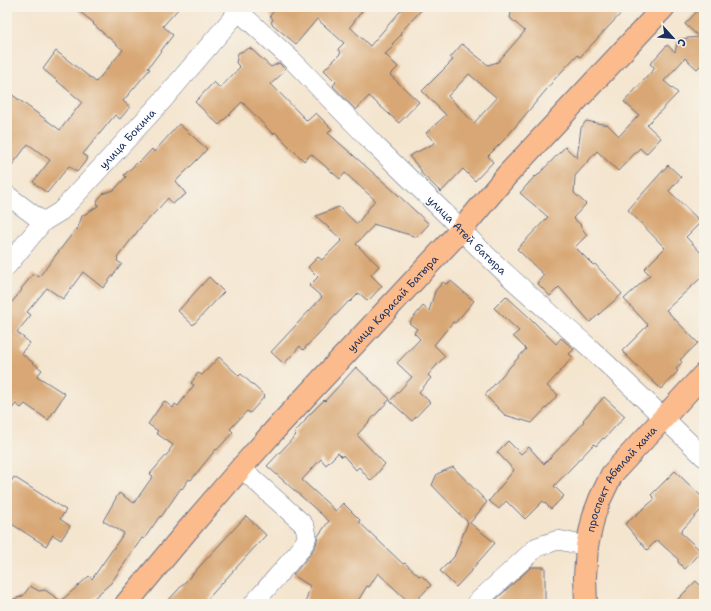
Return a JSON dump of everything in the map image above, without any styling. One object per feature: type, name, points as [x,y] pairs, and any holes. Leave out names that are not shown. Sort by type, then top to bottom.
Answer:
[{"type":"main road","name":"улица Карасай Батыра","points":[[132,602],[185,533],[281,423],[461,230],[507,175],[664,7]]},
{"type":"main road","name":"проспект Абылай хана","points":[[586,604],[585,576],[587,546],[594,515],[612,474],[704,374]]},
{"type":"street","name":"улица Атей батыра","points":[[238,8],[293,61],[461,230],[509,276],[592,350],[704,457]]},
{"type":"street","name":"улица Бокина","points":[[7,266],[43,222],[60,211],[77,194],[163,100],[238,8]]},
{"type":"street","points":[[7,195],[43,222]]},
{"type":"street","points":[[241,468],[302,523],[307,535],[306,540],[300,550],[253,604]]},
{"type":"street","points":[[475,604],[537,547],[558,540],[587,546]]},
{"type":"building","points":[[74,7],[180,7],[163,26],[173,35],[148,68],[150,69],[123,101],[130,107],[120,119],[115,115],[83,154],[88,158],[77,172],[69,166],[47,193],[33,182],[50,160],[28,144],[7,172],[7,91],[60,130],[82,102],[43,69],[56,51],[96,82],[123,50]]},
{"type":"building","points":[[277,7],[365,7],[350,27],[370,46],[404,7],[424,7],[400,33],[402,34],[392,44],[394,46],[385,54],[398,67],[390,75],[419,102],[399,123],[369,96],[356,110],[333,86],[336,82],[324,70],[341,53],[338,49],[344,43],[317,19],[296,44],[271,23],[273,19],[270,16]]},
{"type":"building","points":[[512,7],[627,7],[580,57],[577,55],[552,82],[504,140],[488,156],[493,162],[475,181],[463,169],[441,192],[421,173],[421,170],[409,156],[435,143],[426,133],[446,115],[422,91],[453,60],[450,58],[462,44],[488,65],[498,62],[525,31],[510,18]],"holes":[[[469,74],[497,98],[474,123],[448,96]]]},
{"type":"building","points":[[701,7],[704,7],[704,62],[697,69],[685,58],[664,81],[678,93],[647,125],[661,138],[646,154],[640,148],[618,171],[597,151],[575,176],[574,193],[586,204],[573,218],[581,225],[580,226],[587,235],[575,247],[593,265],[595,264],[622,294],[590,322],[559,287],[550,296],[537,283],[544,275],[517,249],[548,217],[520,193],[565,147],[577,158],[581,128],[586,121],[608,125],[619,136],[639,115],[624,102],[655,68],[650,64],[667,45],[675,52],[678,39],[699,37],[685,24]]},
{"type":"building","points":[[250,48],[271,67],[279,63],[286,70],[271,84],[307,121],[316,113],[332,129],[328,133],[429,224],[417,237],[373,224],[374,225],[356,244],[379,266],[371,275],[382,286],[368,301],[359,293],[350,302],[349,301],[303,350],[300,346],[284,364],[271,352],[322,297],[309,286],[318,277],[308,267],[318,257],[322,260],[342,240],[316,216],[339,207],[357,224],[375,200],[345,173],[340,179],[311,154],[304,161],[275,132],[273,134],[242,102],[219,125],[195,102],[214,82],[220,88],[240,67],[236,63],[238,53]]},
{"type":"building","points":[[179,124],[207,149],[176,181],[186,194],[172,204],[168,198],[148,220],[147,219],[117,258],[117,261],[122,264],[103,288],[83,272],[63,299],[47,288],[27,312],[31,315],[17,332],[30,343],[21,353],[42,370],[37,376],[65,394],[48,420],[25,404],[21,408],[16,404],[7,414],[7,308],[34,273],[39,277],[76,229],[77,230],[82,216],[98,206],[97,201],[100,197],[104,193],[114,190],[126,177],[124,175],[139,161],[140,162],[152,149],[154,152]]},
{"type":"building","points":[[668,165],[681,177],[669,191],[701,222],[686,237],[704,256],[704,275],[666,310],[698,343],[680,360],[682,362],[676,369],[678,371],[661,389],[622,351],[648,325],[624,299],[650,275],[644,269],[665,248],[628,210]]},
{"type":"building","points":[[209,277],[224,292],[193,325],[178,311]]},
{"type":"building","points":[[451,281],[474,301],[455,323],[453,322],[434,345],[445,356],[428,375],[431,378],[419,392],[430,402],[412,421],[390,401],[412,377],[397,363],[420,339],[414,333],[417,329],[409,323],[423,306],[429,311],[435,291],[443,282],[446,284]]},
{"type":"building","points":[[506,296],[556,344],[561,338],[574,349],[569,354],[573,357],[547,386],[558,395],[532,423],[505,415],[485,395],[526,349],[513,336],[519,331],[494,308]]},
{"type":"building","points":[[219,357],[239,376],[241,374],[265,396],[250,413],[247,411],[230,429],[233,432],[217,450],[216,449],[191,480],[189,479],[182,489],[181,488],[144,539],[142,538],[111,583],[87,604],[9,604],[8,601],[23,596],[30,586],[39,591],[45,590],[61,601],[89,576],[92,579],[124,533],[103,521],[119,493],[134,503],[153,476],[150,474],[170,451],[173,445],[156,433],[158,431],[148,424],[164,401],[173,408],[175,404],[178,406],[194,385],[191,383],[198,373],[202,375]]},
{"type":"building","points":[[356,367],[390,399],[357,435],[385,464],[371,481],[359,467],[356,470],[343,455],[342,457],[338,453],[326,465],[321,459],[302,480],[336,511],[343,503],[360,520],[359,522],[403,564],[405,563],[419,576],[421,575],[431,585],[413,604],[411,604],[378,573],[369,587],[367,586],[356,604],[305,604],[310,586],[293,575],[309,556],[316,545],[318,536],[329,521],[267,466],[296,435],[294,433],[306,420],[305,419],[324,400],[325,401]]},
{"type":"building","points":[[604,397],[625,416],[604,439],[603,438],[596,446],[594,444],[554,486],[564,496],[551,509],[543,501],[525,519],[506,501],[499,509],[489,501],[514,470],[497,452],[508,441],[521,454],[529,447],[544,464],[578,429],[584,421],[583,420]]},
{"type":"building","points":[[453,467],[487,502],[470,523],[495,543],[456,587],[440,571],[454,557],[468,522],[432,485],[437,474]]},
{"type":"building","points":[[675,471],[704,499],[704,507],[680,532],[701,551],[685,569],[678,562],[678,559],[657,540],[647,550],[625,524],[655,499],[651,495]]},
{"type":"building","points":[[14,477],[66,510],[60,519],[70,526],[61,540],[53,535],[46,546],[7,521],[7,488]]},
{"type":"building","points":[[246,516],[266,535],[203,604],[165,604]]},
{"type":"building","points":[[531,567],[545,567],[545,604],[491,604]]},
{"type":"building","points":[[696,581],[704,589],[704,604],[673,604]]}]
